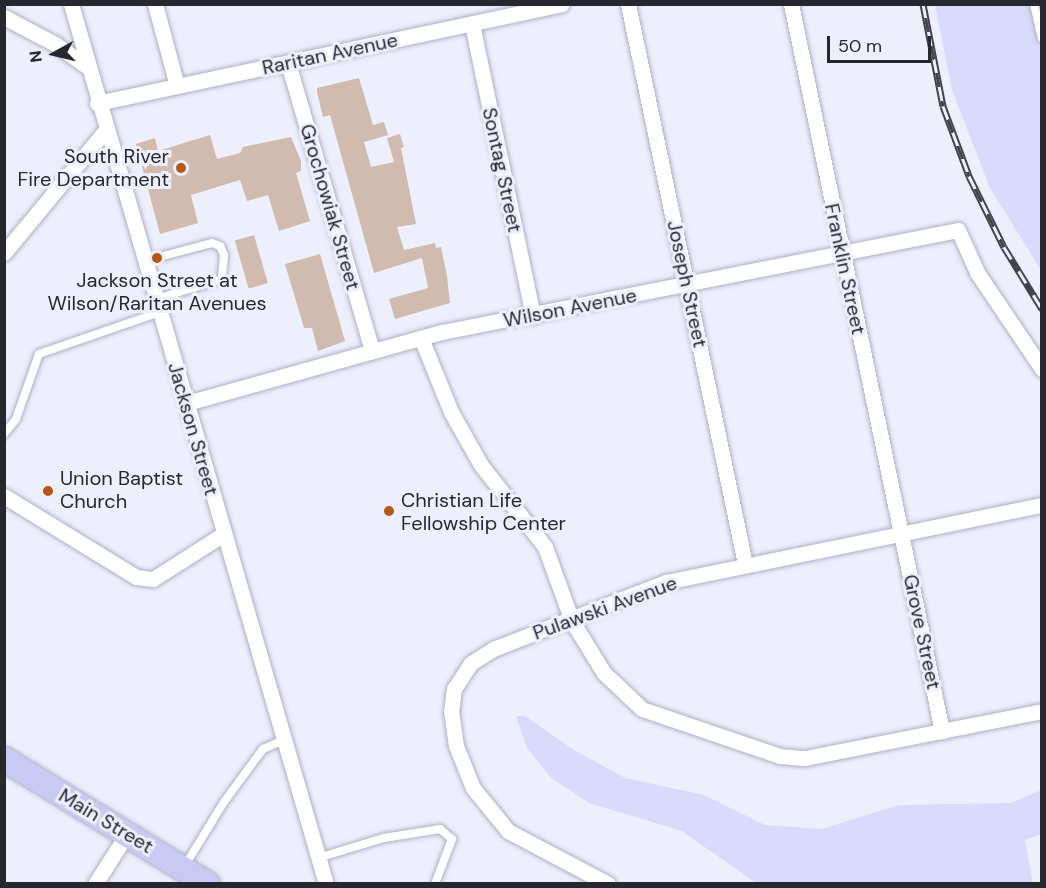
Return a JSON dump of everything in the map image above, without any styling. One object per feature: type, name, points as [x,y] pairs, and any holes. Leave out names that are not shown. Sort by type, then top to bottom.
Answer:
[{"type":"main road","name":"Main Street","points":[[8,764],[208,884]]},
{"type":"street","name":"Jackson Street","points":[[70,4],[105,131],[187,403],[222,535],[326,884]]},
{"type":"street","points":[[155,4],[177,86]]},
{"type":"street","name":"Raritan Avenue","points":[[97,103],[562,4]]},
{"type":"street","name":"Joseph Street","points":[[628,4],[746,564]]},
{"type":"street","name":"Franklin Street","points":[[791,4],[901,532]]},
{"type":"street","points":[[7,22],[55,44],[86,66]]},
{"type":"street","name":"Sontag Street","points":[[472,24],[533,316]]},
{"type":"street","name":"Grochowiak Street","points":[[288,63],[372,351]]},
{"type":"street","points":[[4,253],[105,131]]},
{"type":"street","name":"Wilson Avenue","points":[[187,403],[421,338],[958,230],[978,274],[1041,369]]},
{"type":"street","points":[[421,338],[451,412],[480,465],[545,547],[572,621],[604,673],[642,709],[780,756],[805,758],[1041,711]]},
{"type":"street","points":[[4,496],[136,577],[153,579],[222,535]]},
{"type":"street","name":"Pulawski Avenue","points":[[608,884],[524,842],[494,818],[472,788],[452,728],[454,689],[471,663],[493,649],[572,621],[666,582],[1041,505]]},
{"type":"street","name":"Grove Street","points":[[901,532],[942,731]]},
{"type":"street","points":[[95,884],[127,834]]},
{"type":"lane","points":[[1034,4],[1041,38]]},
{"type":"lane","points":[[4,434],[16,419],[39,354],[222,279],[224,255],[220,246],[212,243],[144,261]]},
{"type":"lane","points":[[183,869],[224,802],[263,749],[284,740]]},
{"type":"lane","points":[[318,858],[384,838],[440,829],[452,839],[435,884]]},
{"type":"shaded area","points":[[935,5],[1041,5],[1041,270],[990,188],[952,90]]},
{"type":"shaded area","points":[[516,716],[525,716],[574,750],[625,778],[704,795],[765,825],[822,829],[899,805],[1011,803],[1041,790],[1041,834],[1025,840],[1033,883],[756,883],[682,831],[589,803],[550,777],[527,748]]},
{"type":"building","points":[[359,78],[373,125],[384,122],[388,135],[364,142],[371,167],[394,162],[387,138],[400,134],[404,147],[401,148],[416,224],[397,227],[404,250],[435,243],[436,248],[441,247],[447,276],[450,303],[395,319],[389,299],[428,288],[422,258],[374,273],[330,115],[323,117],[317,92],[317,88]]},
{"type":"building","points":[[210,135],[217,159],[240,153],[243,147],[291,137],[301,161],[301,171],[296,173],[310,221],[279,231],[268,195],[247,201],[240,180],[191,195],[198,223],[160,234],[136,144],[155,138],[158,151]]},
{"type":"building","points":[[254,235],[268,283],[249,289],[235,241]]},
{"type":"building","points":[[320,254],[345,341],[318,351],[312,328],[304,328],[285,264]]},
{"type":"railway","points":[[923,4],[943,106],[969,176],[1004,247],[1042,309]]},
{"type":"place","name":"South River Fire Department","points":[[181,168]]},
{"type":"place","name":"Jackson Street at Wilson/Raritan Avenues","points":[[157,258]]},
{"type":"place","name":"Union Baptist Church","points":[[48,491]]},
{"type":"place","name":"Christian Life Fellowship Center","points":[[389,511]]}]
